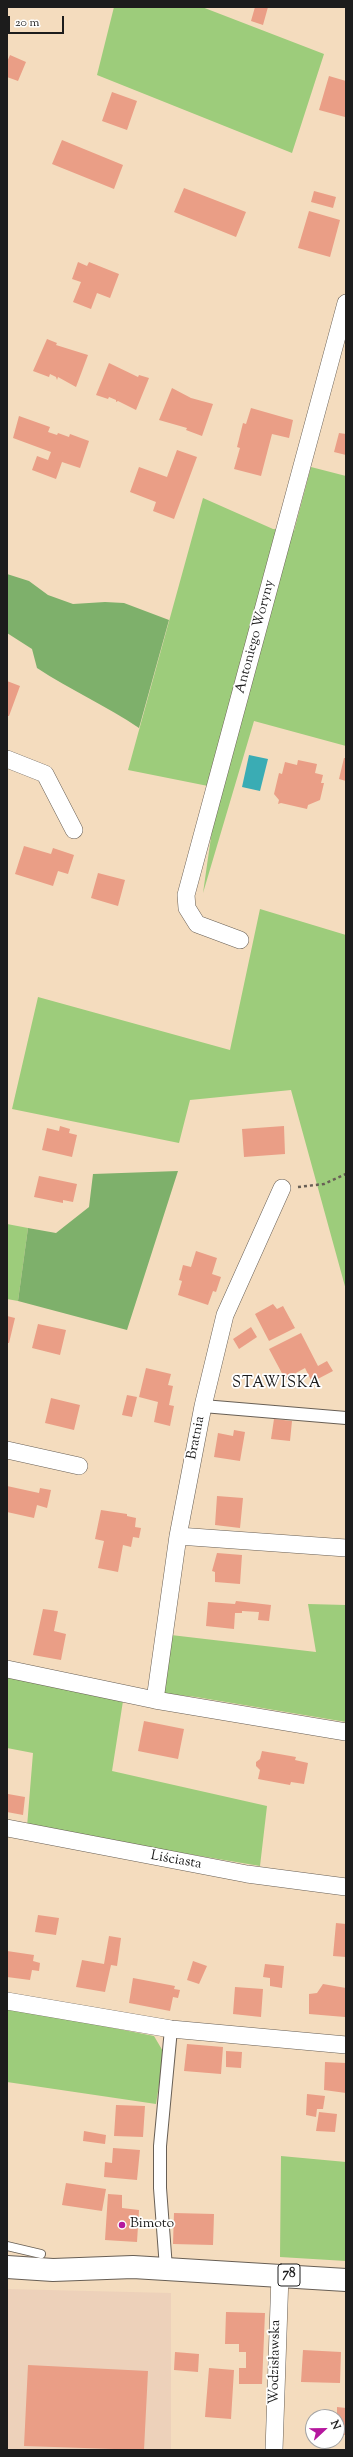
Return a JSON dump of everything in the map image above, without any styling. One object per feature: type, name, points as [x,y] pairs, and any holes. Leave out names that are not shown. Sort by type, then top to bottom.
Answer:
[{"type":"main road","name":"78","points":[[7,2253],[47,2262],[346,2280]]},
{"type":"main road","name":"78","points":[[11,2272],[47,2262]]},
{"type":"street","name":"Antoniego Woryny","points":[[240,940],[197,924],[187,908],[186,895],[346,303]]},
{"type":"street","points":[[7,759],[45,774],[74,830]]},
{"type":"street","name":"Bratnia","points":[[155,1700],[178,1536],[203,1406],[225,1315],[282,1188]]},
{"type":"street","points":[[203,1406],[346,1418]]},
{"type":"street","points":[[7,1450],[79,1466]]},
{"type":"street","points":[[178,1536],[346,1548]]},
{"type":"street","points":[[7,1669],[155,1700],[346,1732]]},
{"type":"street","name":"Liściasta","points":[[7,1828],[247,1874],[346,1887]]},
{"type":"street","points":[[7,2001],[171,2029],[346,2044]]},
{"type":"street","points":[[166,2268],[160,2188],[160,2146],[171,2029]]},
{"type":"street","name":"Wodzisławska","points":[[274,2450],[280,2275]]},
{"type":"lane","points":[[7,2246],[47,2262]]},
{"type":"path","points":[[282,1188],[324,1184],[346,1174]]},
{"type":"shaded area","points":[[7,2289],[171,2293],[171,2450],[7,2450]]},
{"type":"green space","points":[[114,7],[202,7],[324,54],[292,153],[97,75]]},
{"type":"green space","points":[[311,467],[346,476],[346,746],[254,721],[203,893],[218,788],[128,770],[203,498],[273,529],[294,531]]},
{"type":"green space","points":[[7,574],[29,581],[48,595],[73,604],[105,602],[124,603],[169,620],[139,728],[37,668],[32,649],[7,633]]},
{"type":"green space","points":[[260,909],[346,935],[346,1290],[291,1090],[190,1100],[179,1143],[12,1109],[38,997],[230,1050]]},
{"type":"green space","points":[[178,1171],[127,1330],[18,1301],[28,1228],[56,1233],[89,1207],[93,1174]]},
{"type":"green space","points":[[7,1224],[28,1228],[18,1301],[7,1299]]},
{"type":"green space","points":[[308,1604],[346,1605],[346,1722],[196,1697],[160,1693],[171,1635],[316,1652]]},
{"type":"green space","points":[[7,1676],[123,1701],[112,1771],[267,1806],[260,1866],[27,1827],[33,1753],[7,1748]]},
{"type":"green space","points":[[7,2007],[154,2036],[164,2053],[156,2104],[7,2082]]},
{"type":"green space","points":[[281,2156],[346,2162],[346,2261],[280,2257]]},
{"type":"water","points":[[249,755],[268,759],[260,791],[242,787]]},
{"type":"building","points":[[255,7],[268,7],[263,25],[251,21]]},
{"type":"building","points":[[10,55],[26,62],[18,81],[7,77],[7,62]]},
{"type":"building","points":[[329,76],[346,81],[346,123],[345,117],[319,110]]},
{"type":"building","points":[[112,92],[137,101],[127,130],[102,121]]},
{"type":"building","points":[[62,140],[123,165],[114,189],[52,164]]},
{"type":"building","points":[[184,188],[246,212],[236,237],[174,212]]},
{"type":"building","points":[[314,191],[336,197],[333,208],[311,202]]},
{"type":"building","points":[[309,211],[340,220],[330,257],[298,248]]},
{"type":"building","points":[[78,262],[87,266],[89,262],[119,274],[110,298],[97,293],[91,309],[73,302],[81,282],[72,279]]},
{"type":"building","points":[[47,339],[57,343],[56,345],[88,355],[76,387],[58,377],[57,380],[56,377],[50,374],[49,377],[33,371]]},
{"type":"building","points":[[109,363],[138,377],[139,375],[149,378],[136,410],[118,401],[116,402],[116,400],[109,397],[108,399],[96,395]]},
{"type":"building","points":[[172,388],[191,398],[213,404],[202,436],[186,430],[187,428],[159,420]]},
{"type":"building","points":[[251,408],[293,420],[289,438],[272,434],[261,476],[234,469],[240,448],[237,447],[243,423],[246,424]]},
{"type":"building","points":[[19,416],[50,427],[48,432],[57,435],[58,433],[69,437],[70,434],[89,441],[80,468],[62,462],[56,479],[32,470],[37,456],[48,460],[51,452],[13,438]]},
{"type":"building","points":[[339,433],[346,434],[346,455],[334,452]]},
{"type":"building","points":[[177,450],[197,457],[174,519],[153,511],[156,502],[130,492],[139,467],[167,477]]},
{"type":"building","points":[[7,681],[20,686],[9,716],[7,716]]},
{"type":"building","points":[[344,758],[346,758],[346,781],[339,779]]},
{"type":"building","points":[[298,760],[317,764],[315,773],[323,775],[321,783],[324,783],[320,800],[308,805],[307,809],[281,803],[278,804],[279,800],[274,794],[279,773],[282,774],[285,762],[297,765]]},
{"type":"building","points":[[24,846],[51,854],[53,848],[74,855],[68,874],[58,871],[53,886],[15,874]]},
{"type":"building","points":[[98,873],[125,880],[118,906],[91,898]]},
{"type":"building","points":[[60,1126],[70,1129],[69,1133],[77,1135],[72,1157],[42,1150],[47,1128],[59,1131]]},
{"type":"building","points":[[284,1126],[285,1154],[244,1157],[242,1129]]},
{"type":"building","points":[[39,1176],[77,1184],[73,1202],[63,1200],[63,1203],[34,1197]]},
{"type":"building","points":[[196,1251],[217,1258],[212,1274],[221,1277],[216,1292],[213,1291],[208,1305],[178,1295],[182,1281],[179,1280],[183,1265],[191,1267]]},
{"type":"building","points":[[273,1304],[277,1309],[283,1306],[295,1328],[269,1341],[255,1314]]},
{"type":"building","points":[[7,1316],[15,1318],[9,1343],[7,1343]]},
{"type":"building","points":[[38,1324],[66,1330],[60,1355],[32,1348]]},
{"type":"building","points":[[251,1327],[257,1337],[239,1349],[233,1339]]},
{"type":"building","points":[[301,1333],[318,1366],[327,1361],[333,1371],[312,1382],[305,1368],[285,1379],[269,1349]]},
{"type":"building","points":[[146,1368],[171,1374],[168,1385],[173,1386],[169,1405],[174,1406],[170,1426],[154,1422],[158,1402],[139,1397]]},
{"type":"building","points":[[127,1395],[137,1397],[132,1417],[122,1415]]},
{"type":"building","points":[[51,1398],[80,1405],[74,1430],[45,1423]]},
{"type":"building","points":[[274,1419],[292,1421],[290,1441],[271,1439]]},
{"type":"building","points":[[234,1430],[245,1432],[240,1461],[214,1457],[218,1433],[233,1436]]},
{"type":"building","points":[[7,1486],[39,1493],[40,1488],[51,1490],[47,1508],[37,1505],[34,1518],[7,1512]]},
{"type":"building","points":[[217,1496],[243,1498],[240,1528],[215,1525]]},
{"type":"building","points":[[101,1510],[127,1514],[127,1516],[136,1518],[135,1527],[141,1528],[139,1538],[133,1537],[131,1547],[123,1545],[118,1572],[98,1568],[104,1541],[95,1539]]},
{"type":"building","points":[[217,1553],[242,1555],[240,1584],[215,1582],[215,1572],[212,1571]]},
{"type":"building","points":[[236,1601],[271,1605],[269,1621],[258,1620],[259,1612],[242,1611],[242,1613],[235,1613],[234,1629],[206,1626],[208,1602],[235,1604]]},
{"type":"building","points":[[43,1609],[58,1611],[54,1631],[66,1634],[61,1660],[33,1655]]},
{"type":"building","points":[[144,1721],[184,1729],[178,1759],[138,1751]]},
{"type":"building","points":[[262,1751],[296,1757],[295,1760],[308,1763],[304,1784],[291,1782],[290,1785],[258,1779],[260,1770],[256,1766],[256,1762],[260,1759]]},
{"type":"building","points":[[8,1794],[25,1797],[23,1815],[7,1812]]},
{"type":"building","points":[[38,1915],[59,1918],[56,1935],[35,1932]]},
{"type":"building","points":[[336,1923],[346,1924],[346,1957],[333,1956]]},
{"type":"building","points":[[109,1936],[121,1938],[117,1966],[111,1965],[105,1992],[76,1987],[82,1960],[104,1964]]},
{"type":"building","points":[[7,1951],[34,1955],[33,1961],[40,1963],[39,1971],[32,1970],[30,1980],[7,1977]]},
{"type":"building","points":[[193,1961],[207,1966],[199,1984],[187,1980]]},
{"type":"building","points":[[265,1964],[284,1966],[282,1988],[270,1986],[270,1978],[263,1977]]},
{"type":"building","points":[[133,1978],[175,1986],[174,1989],[180,1990],[178,1998],[173,1997],[170,2011],[129,2003]]},
{"type":"building","points":[[323,1984],[346,1988],[345,2017],[309,2014],[309,1994],[317,1993]]},
{"type":"building","points":[[235,1987],[263,1989],[261,2017],[233,2014]]},
{"type":"building","points":[[187,2044],[223,2047],[221,2074],[184,2071]]},
{"type":"building","points":[[226,2051],[242,2052],[241,2068],[226,2067]]},
{"type":"building","points":[[325,2062],[346,2063],[346,2093],[324,2090]]},
{"type":"building","points":[[307,2094],[325,2096],[323,2109],[317,2109],[316,2117],[306,2115]]},
{"type":"building","points":[[116,2105],[145,2106],[143,2137],[114,2136]]},
{"type":"building","points":[[319,2112],[337,2114],[335,2132],[316,2131]]},
{"type":"building","points":[[84,2131],[106,2135],[105,2144],[83,2141]]},
{"type":"building","points":[[113,2148],[140,2150],[137,2180],[104,2177],[105,2162],[112,2163]]},
{"type":"building","points":[[66,2183],[106,2189],[102,2211],[62,2205]]},
{"type":"building","name":"Bimoto","points":[[108,2194],[122,2195],[122,2208],[139,2210],[137,2242],[105,2240]]},
{"type":"building","points":[[174,2213],[214,2214],[213,2245],[173,2244]]},
{"type":"building","points":[[226,2312],[265,2313],[262,2384],[239,2384],[239,2368],[246,2368],[246,2352],[239,2352],[239,2344],[225,2344]]},
{"type":"building","points":[[303,2350],[341,2352],[340,2383],[301,2382]]},
{"type":"building","points":[[175,2352],[199,2354],[198,2372],[174,2370]]},
{"type":"building","points":[[28,2365],[148,2371],[144,2450],[24,2446]]},
{"type":"building","points":[[209,2368],[234,2370],[231,2419],[205,2417]]},
{"type":"building","points":[[337,2407],[346,2408],[346,2435],[345,2409],[337,2409]]},
{"type":"place","name":"Bimoto","points":[[122,2225]]},
{"type":"district","name":"STAWISKA","points":[[277,1384]]}]
